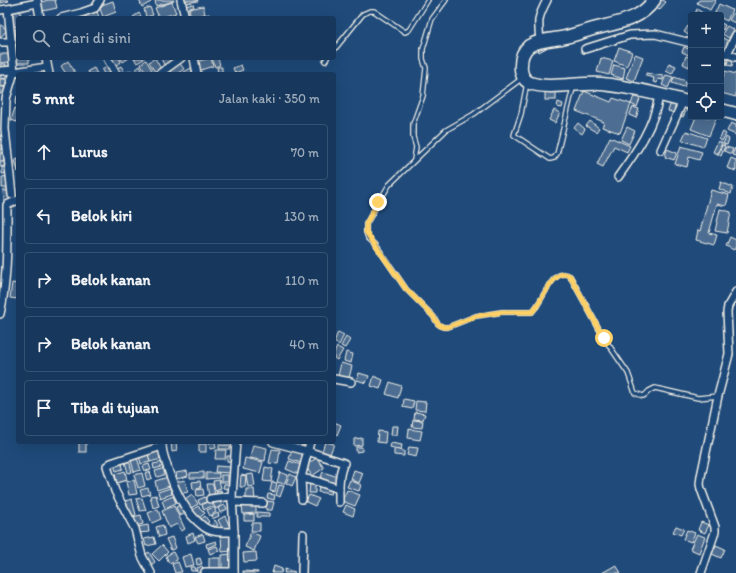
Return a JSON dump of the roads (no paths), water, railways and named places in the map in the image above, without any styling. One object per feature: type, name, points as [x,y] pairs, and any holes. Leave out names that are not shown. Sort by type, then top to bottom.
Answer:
[{"type":"highway","points":[[654,0],[649,7],[634,18],[563,37],[540,41],[530,45],[525,50],[521,68],[526,79],[541,86],[601,84],[638,89],[687,102]]},
{"type":"highway","points":[[724,111],[736,114]]},
{"type":"street","points":[[69,16],[95,8],[100,0]]},
{"type":"street","points":[[181,0],[185,16]]},
{"type":"street","points":[[540,41],[538,22],[539,15],[547,0]]},
{"type":"street","points":[[0,10],[37,2],[40,16]]},
{"type":"street","points":[[0,314],[4,295],[7,251],[4,205],[15,198],[3,129],[3,99],[14,71],[8,8]]},
{"type":"street","points":[[585,49],[630,35],[655,34],[688,41]]},
{"type":"street","points":[[736,35],[724,54],[736,57]]},
{"type":"street","points":[[0,42],[12,42]]},
{"type":"street","points":[[0,71],[48,70],[46,60]]},
{"type":"street","points":[[108,60],[115,72]]},
{"type":"street","points":[[163,72],[178,60]]},
{"type":"street","points":[[194,60],[197,72]]},
{"type":"street","points":[[618,177],[634,155],[646,134],[658,104],[659,95]]},
{"type":"street","points":[[661,150],[687,102]]},
{"type":"street","points":[[701,573],[715,532],[714,522],[700,484],[718,396],[729,354],[728,306],[736,292]]},
{"type":"street","points":[[336,379],[351,382]]},
{"type":"street","points":[[151,573],[142,556],[135,529],[114,491],[107,466],[111,463],[162,444],[172,482],[182,502],[204,527],[218,531],[234,532]]},
{"type":"street","points":[[205,572],[234,573],[232,499],[236,444]]},
{"type":"street","points":[[281,444],[344,463],[342,467],[339,489],[339,502]]},
{"type":"street","points":[[302,499],[301,478],[309,444]]},
{"type":"street","points":[[301,478],[320,482],[339,489]]},
{"type":"street","points":[[210,499],[232,499],[263,502]]},
{"type":"street","points":[[302,573],[303,534]]},
{"type":"lane","points":[[336,48],[363,14],[370,10],[374,11],[405,32],[409,30],[428,0]]},
{"type":"lane","points":[[414,160],[416,146],[413,137],[413,124],[423,96],[426,68],[422,49],[432,19],[446,0]]},
{"type":"lane","points":[[526,79],[474,114],[446,130],[414,160],[389,184],[366,224],[366,232],[406,289],[433,316],[438,324],[443,327],[448,327],[476,316],[502,312],[532,312],[539,304],[545,291],[553,281],[563,274],[567,274],[570,276],[604,338],[628,373],[635,393],[643,396],[648,391],[655,388],[698,398],[718,396]]},
{"type":"lane","points":[[526,79],[521,114],[514,135],[550,159],[554,158],[557,154],[575,84]]}]
